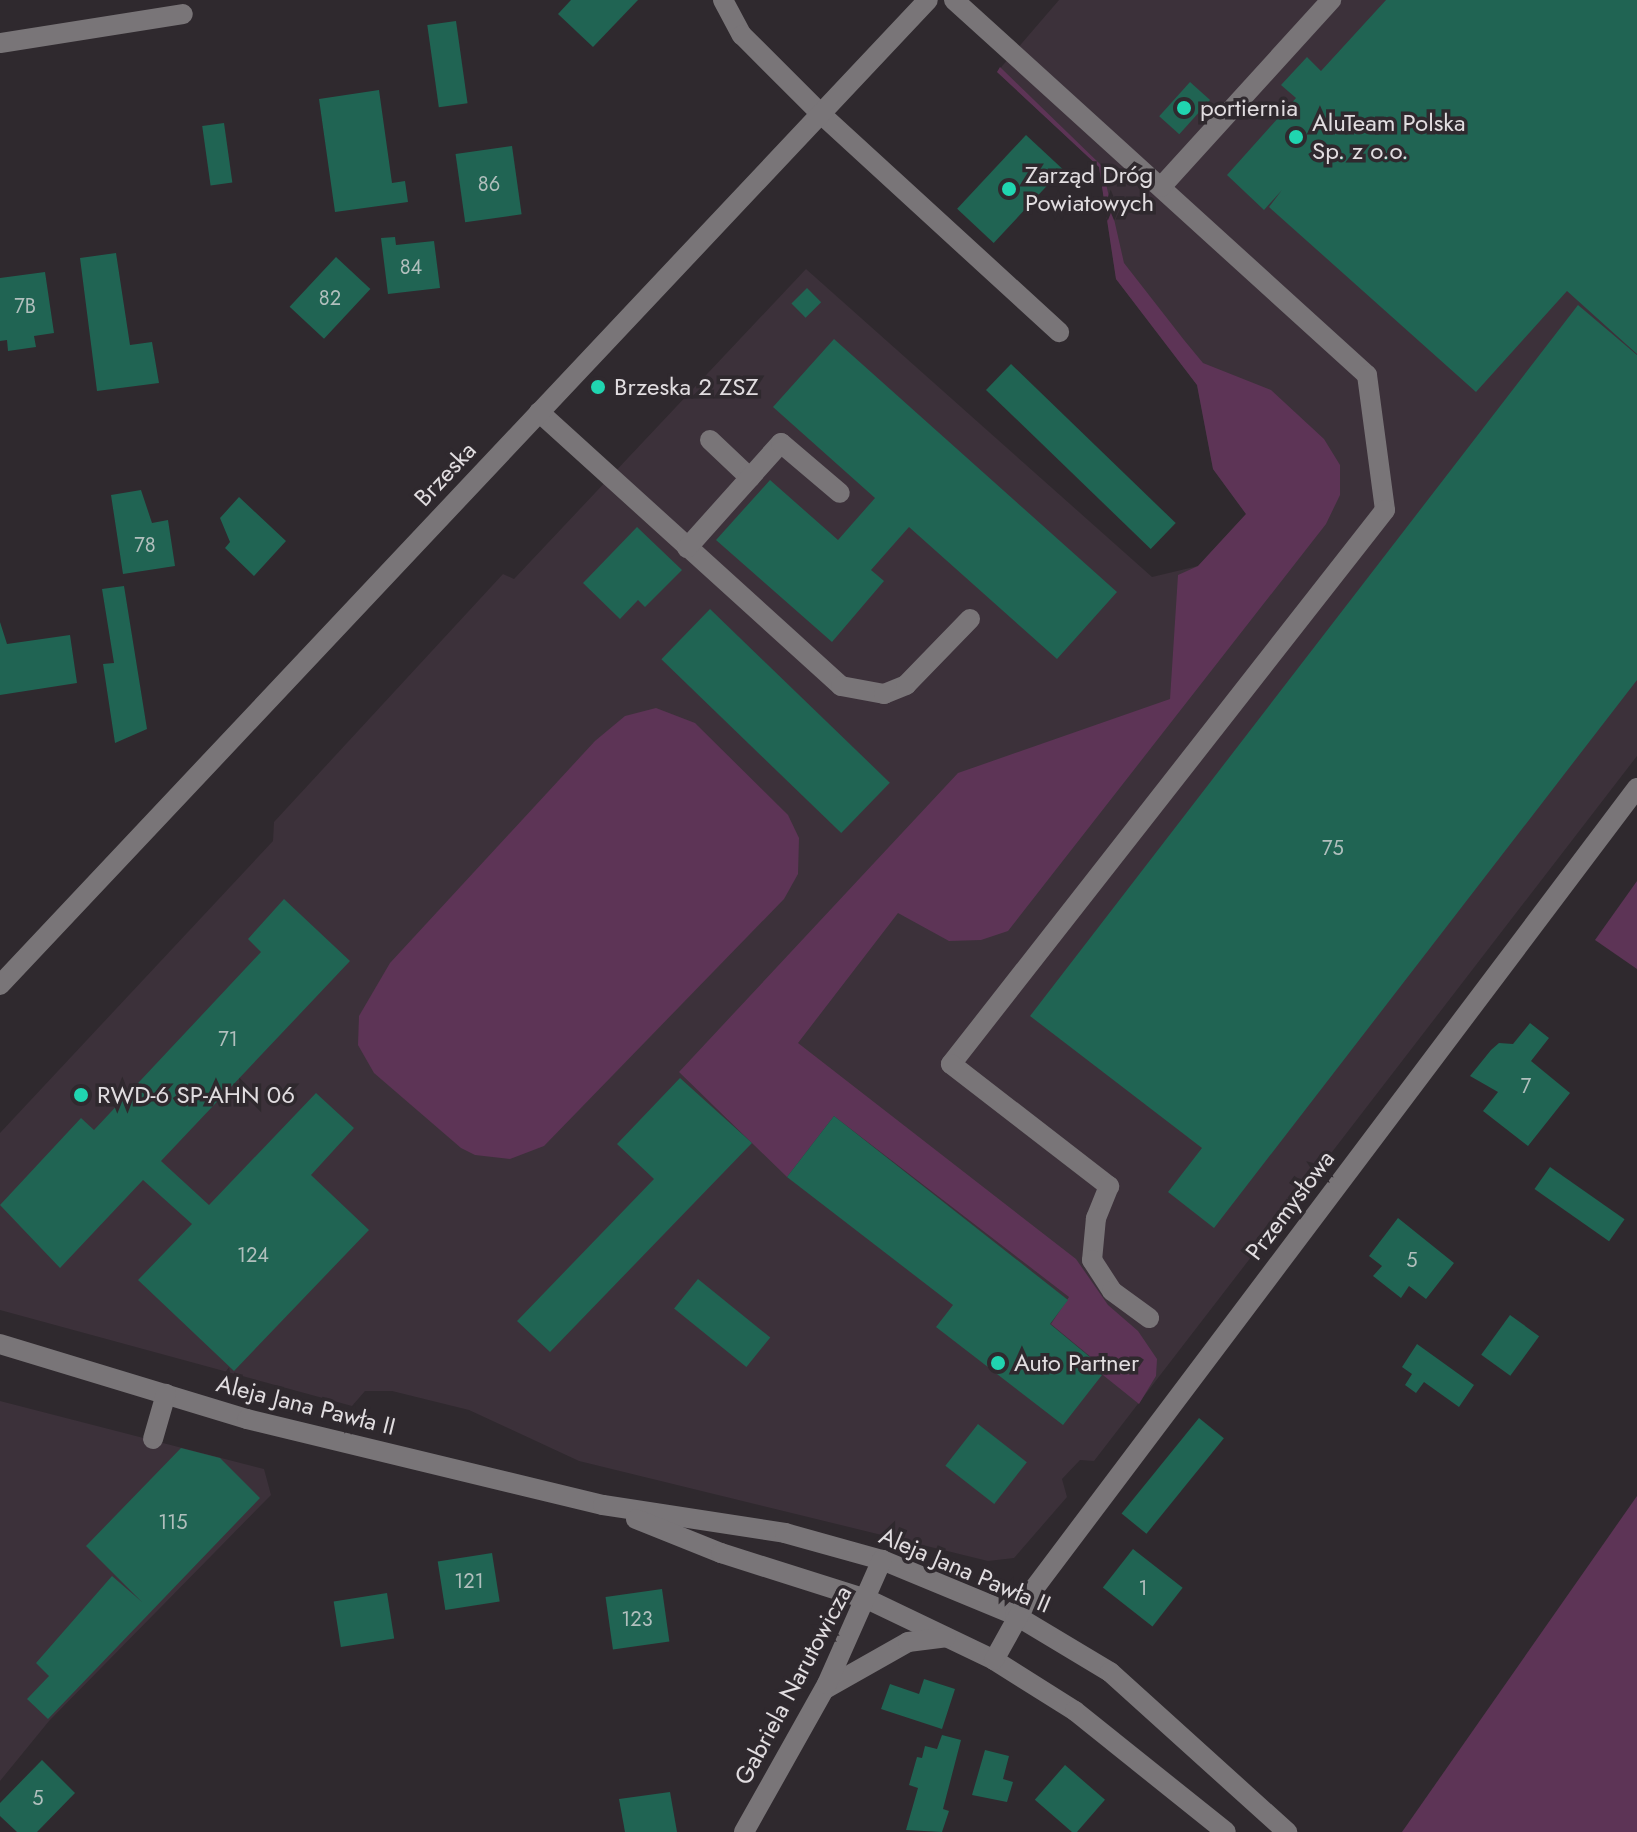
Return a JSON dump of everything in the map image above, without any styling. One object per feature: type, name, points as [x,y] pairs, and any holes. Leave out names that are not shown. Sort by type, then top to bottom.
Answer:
[{"type":"street","points":[[723,0],[742,35],[821,114],[1059,332]]},
{"type":"street","name":"Brzeska","points":[[0,985],[928,0]]},
{"type":"street","points":[[954,0],[1367,375],[1385,510],[951,1064],[1109,1186],[1096,1218],[1092,1260],[1112,1291],[1149,1318]]},
{"type":"street","points":[[1161,187],[1331,0]]},
{"type":"street","points":[[0,43],[183,14]]},
{"type":"street","points":[[539,412],[818,668],[860,694],[884,694],[906,685],[970,619]]},
{"type":"street","points":[[710,440],[750,478]]},
{"type":"street","points":[[687,548],[781,443],[840,493]]},
{"type":"street","name":"Przemysłowa","points":[[994,1660],[1015,1615],[1637,788]]},
{"type":"street","name":"Aleja Jana Pawła II","points":[[0,1344],[166,1394],[603,1505],[785,1533],[882,1560],[1015,1615],[1110,1672],[1287,1832]]},
{"type":"street","points":[[153,1439],[166,1394]]},
{"type":"street","name":"Aleja Jana Pawła II","points":[[603,1505],[721,1553],[869,1600],[994,1660],[1075,1711],[1226,1832]]},
{"type":"street","name":"Gabriela Narutowicza","points":[[744,1832],[825,1689],[869,1600],[882,1560]]},
{"type":"street","points":[[825,1689],[908,1642],[946,1637]]},
{"type":"shaded area","points":[[1059,0],[1637,0],[1637,756],[1094,1461],[1080,1460],[1062,1479],[1067,1497],[1014,1558],[988,1561],[579,1461],[469,1410],[392,1391],[365,1391],[352,1406],[0,1310],[0,1133],[273,841],[274,822],[503,574],[514,579],[806,269],[1152,577],[1198,566],[1246,514],[1213,469],[1197,385],[1116,279],[1099,167],[997,72]]},
{"type":"shaded area","points":[[1000,67],[1102,166],[1124,263],[1184,340],[1203,363],[1271,390],[1324,439],[1340,465],[1340,495],[1326,524],[1008,931],[981,940],[949,941],[898,913],[798,1043],[1076,1259],[1108,1305],[1138,1331],[1157,1359],[1156,1376],[1139,1404],[1088,1363],[1092,1358],[1051,1324],[1069,1297],[834,1116],[787,1177],[679,1072],[958,773],[1170,699],[1178,575],[1198,566],[1246,514],[1213,469],[1197,385],[1116,279],[1099,167],[997,72]]},
{"type":"shaded area","points":[[656,708],[695,723],[788,815],[799,838],[798,874],[784,899],[544,1146],[510,1159],[475,1155],[461,1148],[374,1073],[358,1045],[359,1016],[390,963],[595,741],[625,716]]},
{"type":"shaded area","points":[[1637,881],[1637,969],[1595,940]]},
{"type":"shaded area","points":[[0,1401],[264,1469],[271,1495],[49,1721],[0,1781]]},
{"type":"shaded area","points":[[1637,1496],[1637,1832],[1402,1832]]},
{"type":"building","points":[[571,0],[638,0],[593,47],[558,14]]},
{"type":"building","points":[[1386,0],[1637,0],[1637,354],[1567,291],[1476,392],[1269,207],[1282,190],[1264,210],[1227,175],[1296,98],[1281,85],[1307,57],[1321,71]]},
{"type":"building","points":[[456,21],[468,103],[439,107],[427,25]]},
{"type":"building","name":"portiernia","points":[[1190,82],[1210,100],[1179,134],[1159,116]]},
{"type":"building","points":[[379,90],[392,183],[405,181],[408,202],[335,212],[319,99]]},
{"type":"building","points":[[224,123],[232,182],[211,185],[202,126]]},
{"type":"building","name":"Zarząd Dróg Powiatowych","points":[[1026,135],[1063,169],[994,243],[957,209]]},
{"type":"building","points":[[512,146],[522,214],[465,222],[456,154]]},
{"type":"building","points":[[395,237],[396,245],[434,241],[440,288],[388,294],[381,238]]},
{"type":"building","points":[[116,253],[130,345],[152,342],[159,383],[97,391],[80,258]]},
{"type":"building","points":[[336,257],[370,289],[324,339],[290,307]]},
{"type":"building","points":[[45,272],[54,333],[34,336],[36,347],[8,351],[7,340],[0,341],[0,278]]},
{"type":"building","points":[[807,288],[821,302],[806,318],[791,304]]},
{"type":"building","points":[[1578,305],[1637,355],[1637,680],[1214,1228],[1168,1192],[1202,1148],[1030,1016]]},
{"type":"building","points":[[834,339],[1117,592],[1057,659],[909,527],[871,570],[884,581],[832,642],[716,540],[770,480],[838,540],[875,498],[773,407]]},
{"type":"building","points":[[1011,364],[1176,523],[1151,549],[986,390]]},
{"type":"building","points":[[141,490],[152,523],[168,520],[175,566],[123,574],[111,495]]},
{"type":"building","points":[[239,497],[286,541],[254,576],[225,548],[230,542],[220,518]]},
{"type":"building","points":[[637,527],[682,570],[645,607],[638,600],[620,619],[583,583]]},
{"type":"building","points":[[124,586],[147,729],[115,743],[103,664],[114,663],[102,589]]},
{"type":"building","points":[[710,609],[890,783],[841,833],[661,659]]},
{"type":"building","points":[[0,622],[7,644],[70,635],[77,683],[0,695]]},
{"type":"building","points":[[284,899],[350,961],[161,1161],[209,1205],[316,1093],[354,1128],[311,1175],[369,1230],[234,1371],[138,1280],[192,1224],[143,1180],[60,1268],[0,1205],[81,1118],[94,1130],[261,952],[248,939]]},
{"type":"building","points":[[1530,1023],[1549,1038],[1531,1061],[1570,1093],[1528,1146],[1483,1111],[1498,1092],[1470,1076],[1491,1050],[1499,1043],[1513,1044]]},
{"type":"building","points":[[680,1078],[752,1143],[550,1352],[517,1321],[654,1179],[617,1144]]},
{"type":"building","points":[[834,1116],[1068,1300],[1050,1324],[1091,1358],[1087,1364],[1102,1375],[1063,1425],[936,1327],[953,1305],[787,1177]]},
{"type":"building","points":[[1550,1167],[1625,1219],[1609,1241],[1535,1189]]},
{"type":"building","points":[[1398,1218],[1454,1263],[1426,1299],[1409,1286],[1401,1298],[1373,1276],[1382,1266],[1369,1256]]},
{"type":"building","points":[[698,1279],[770,1338],[746,1367],[674,1309]]},
{"type":"building","points":[[1510,1315],[1539,1336],[1510,1376],[1481,1355]]},
{"type":"building","points":[[1417,1344],[1474,1385],[1459,1407],[1424,1382],[1416,1393],[1405,1385],[1412,1374],[1402,1367]]},
{"type":"building","points":[[1199,1418],[1224,1438],[1146,1534],[1122,1514]]},
{"type":"building","points":[[978,1424],[1027,1462],[994,1504],[945,1466]]},
{"type":"building","points":[[181,1448],[220,1458],[260,1498],[48,1719],[27,1699],[49,1676],[36,1663],[112,1576],[142,1602],[86,1546]]},
{"type":"building","points":[[1133,1549],[1183,1588],[1152,1626],[1103,1588]]},
{"type":"building","points":[[492,1553],[500,1601],[445,1610],[438,1562]]},
{"type":"building","points":[[662,1589],[669,1641],[613,1649],[606,1597]]},
{"type":"building","points":[[387,1593],[394,1638],[341,1647],[334,1601]]},
{"type":"building","points":[[924,1679],[955,1689],[942,1729],[881,1709],[890,1684],[919,1694]]},
{"type":"building","points":[[942,1735],[961,1740],[943,1809],[949,1811],[942,1832],[906,1830],[918,1788],[909,1785],[917,1757],[922,1758],[925,1746],[937,1749]]},
{"type":"building","points":[[985,1750],[1009,1756],[1003,1779],[1013,1782],[1007,1802],[972,1795]]},
{"type":"building","points":[[42,1760],[75,1793],[37,1832],[17,1832],[0,1816],[0,1803]]},
{"type":"building","points":[[1065,1765],[1105,1800],[1077,1832],[1072,1832],[1035,1800]]},
{"type":"building","points":[[670,1792],[677,1832],[625,1832],[619,1799]]},
{"type":"place","name":"portiernia","points":[[1184,108]]},
{"type":"place","name":"AluTeam Polska Sp. z o.o.","points":[[1296,137]]},
{"type":"place","name":"Zarząd Dróg Powiatowych","points":[[1009,189]]},
{"type":"place","name":"Brzeska 2 ZSZ","points":[[598,387]]},
{"type":"place","name":"RWD-6 SP-AHN 06","points":[[81,1095]]},
{"type":"place","name":"Auto Partner","points":[[998,1363]]}]
